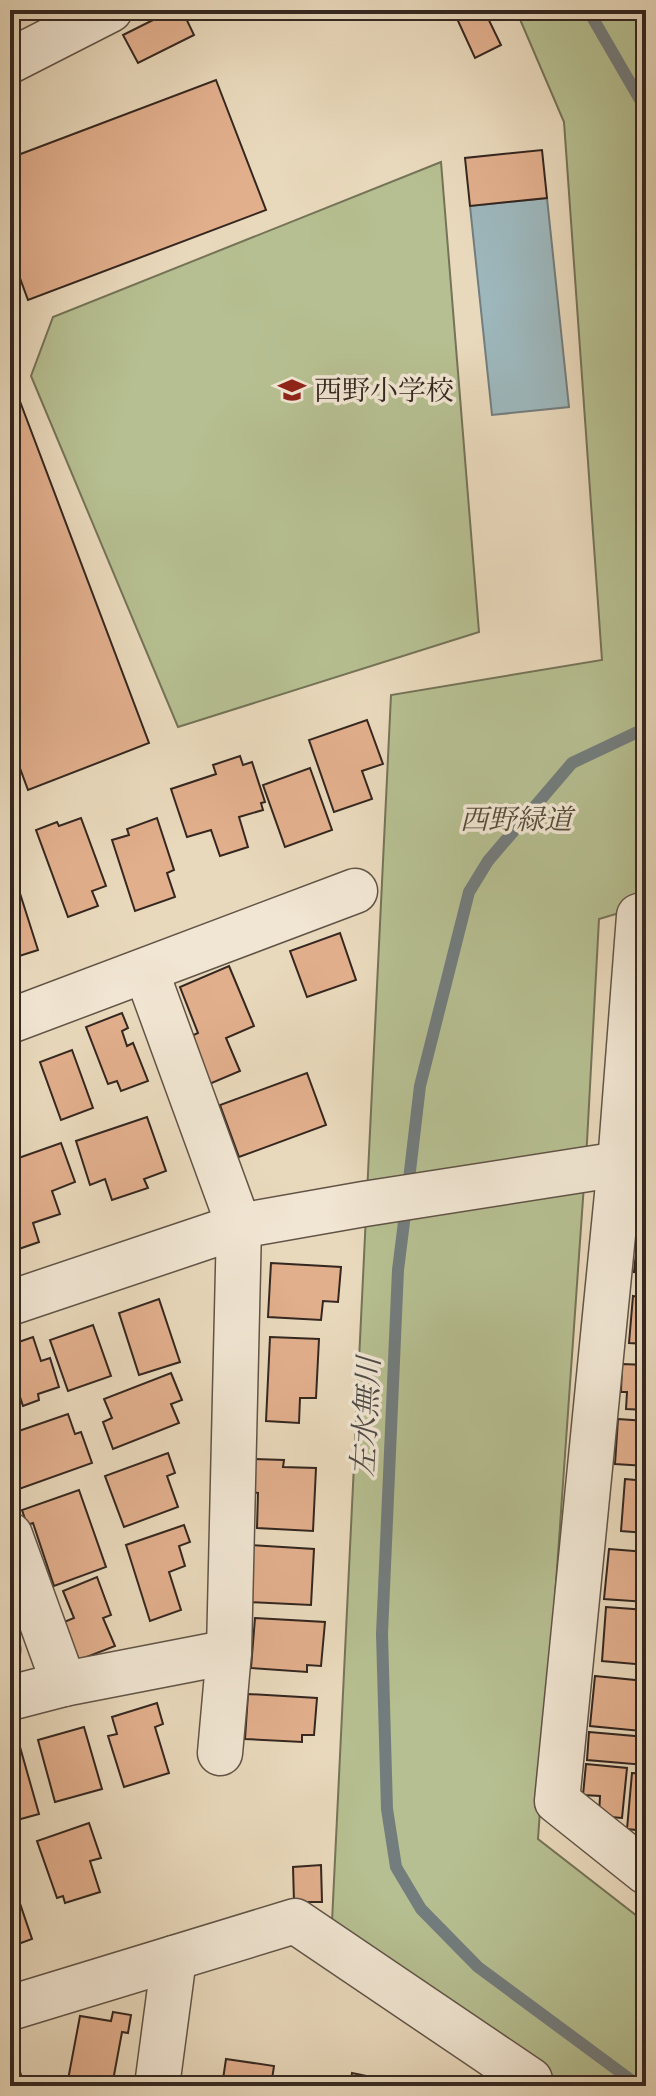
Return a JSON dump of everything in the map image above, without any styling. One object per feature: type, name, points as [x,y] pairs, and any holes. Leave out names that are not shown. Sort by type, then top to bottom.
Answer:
[{"type":"street","points":[[10,61],[110,10]]},
{"type":"street","points":[[10,1021],[355,891]]},
{"type":"street","points":[[646,914],[639,916],[633,1161],[557,1801],[646,1872]]},
{"type":"street","points":[[146,971],[239,1226],[229,1652],[220,1753]]},
{"type":"street","points":[[10,1303],[239,1226],[633,1161]]},
{"type":"street","points":[[10,1535],[64,1684]]},
{"type":"street","points":[[10,1698],[64,1684],[229,1652]]},
{"type":"street","points":[[10,2008],[295,1921],[530,2080],[529,2086]]},
{"type":"street","points":[[157,2086],[174,1958]]},
{"type":"green space","name":"西野緑道","points":[[516,10],[646,10],[646,905],[599,919],[587,1142],[538,1839],[646,1923],[646,2086],[552,2086],[332,1922],[391,695],[602,660],[564,122]]},
{"type":"green space","points":[[441,162],[479,632],[178,727],[31,376],[53,317]]},
{"type":"green space","points":[[10,1615],[21,1651],[10,1671]]},
{"type":"water","points":[[547,198],[569,407],[492,415],[470,206]]},
{"type":"building","points":[[173,10],[182,10],[194,35],[138,63],[123,35]]},
{"type":"building","points":[[453,10],[484,10],[501,45],[475,58]]},
{"type":"building","points":[[216,80],[266,210],[28,300],[10,251],[10,158]]},
{"type":"building","points":[[542,150],[547,198],[470,206],[465,158]]},
{"type":"building","points":[[10,375],[149,743],[28,790],[10,741]]},
{"type":"building","points":[[367,720],[383,764],[362,771],[372,799],[334,812],[309,740]]},
{"type":"building","points":[[240,756],[243,765],[252,762],[265,802],[261,803],[263,810],[239,817],[248,847],[220,856],[211,830],[187,837],[171,789],[216,774],[213,765]]},
{"type":"building","points":[[310,768],[332,830],[285,847],[263,785]]},
{"type":"building","points":[[81,818],[106,886],[92,891],[98,906],[68,917],[36,830]]},
{"type":"building","points":[[157,818],[174,870],[167,873],[175,897],[135,911],[112,840],[129,835],[127,829]]},
{"type":"building","points":[[17,884],[38,950],[10,959],[10,886]]},
{"type":"building","points":[[340,933],[356,980],[307,997],[290,951]]},
{"type":"building","points":[[229,966],[254,1026],[226,1038],[240,1071],[207,1085],[187,1038],[198,1033],[180,987]]},
{"type":"building","points":[[122,1013],[128,1028],[122,1031],[127,1046],[133,1043],[148,1081],[121,1091],[117,1081],[108,1084],[86,1027]]},
{"type":"building","points":[[72,1050],[93,1108],[61,1120],[40,1062]]},
{"type":"building","points":[[307,1073],[326,1125],[239,1157],[220,1105]]},
{"type":"building","points":[[147,1117],[166,1171],[144,1179],[148,1188],[112,1200],[105,1179],[90,1185],[76,1141]]},
{"type":"building","points":[[61,1143],[75,1182],[52,1191],[60,1214],[33,1223],[39,1242],[10,1252],[10,1161]]},
{"type":"building","points":[[641,1208],[646,1208],[646,1273],[634,1272]]},
{"type":"building","points":[[271,1263],[341,1267],[338,1302],[323,1301],[321,1320],[268,1317]]},
{"type":"building","points":[[633,1296],[646,1298],[646,1344],[629,1343]]},
{"type":"building","points":[[159,1299],[180,1362],[139,1375],[119,1313]]},
{"type":"building","points":[[93,1325],[111,1376],[68,1391],[50,1340]]},
{"type":"building","points":[[33,1337],[41,1361],[50,1358],[59,1387],[38,1394],[39,1400],[23,1406],[20,1397],[10,1400],[10,1345]]},
{"type":"building","points":[[270,1337],[319,1339],[316,1398],[300,1398],[299,1423],[266,1421]]},
{"type":"building","points":[[622,1364],[646,1365],[646,1410],[626,1409],[627,1392],[621,1392]]},
{"type":"building","points":[[171,1373],[182,1400],[171,1404],[179,1423],[113,1449],[103,1422],[112,1418],[104,1399]]},
{"type":"building","points":[[68,1414],[75,1434],[81,1432],[92,1463],[19,1489],[10,1465],[10,1434]]},
{"type":"building","points":[[618,1419],[646,1421],[646,1466],[615,1464]]},
{"type":"building","points":[[168,1453],[175,1473],[167,1476],[178,1507],[124,1527],[105,1476]]},
{"type":"building","points":[[251,1459],[284,1460],[283,1467],[316,1468],[313,1531],[257,1528],[258,1493],[250,1492]]},
{"type":"building","points":[[625,1479],[646,1481],[646,1533],[621,1531]]},
{"type":"building","points":[[79,1490],[106,1567],[54,1586],[33,1523],[27,1525],[22,1510]]},
{"type":"building","points":[[184,1525],[190,1542],[179,1546],[185,1566],[169,1572],[181,1610],[150,1621],[126,1545]]},
{"type":"building","points":[[251,1545],[314,1549],[311,1605],[248,1602]]},
{"type":"building","points":[[609,1549],[646,1552],[646,1602],[604,1599]]},
{"type":"building","points":[[97,1577],[111,1615],[103,1618],[115,1646],[79,1660],[64,1622],[74,1618],[63,1591]]},
{"type":"building","points":[[606,1607],[646,1610],[646,1665],[602,1661]]},
{"type":"building","points":[[255,1618],[325,1622],[321,1666],[307,1665],[307,1672],[251,1668]]},
{"type":"building","points":[[595,1676],[645,1681],[641,1731],[590,1726]]},
{"type":"building","points":[[248,1694],[317,1698],[314,1735],[302,1735],[302,1742],[245,1739]]},
{"type":"building","points":[[157,1703],[163,1724],[155,1727],[169,1773],[124,1787],[108,1736],[117,1734],[112,1717]]},
{"type":"building","points":[[84,1727],[102,1789],[55,1802],[38,1740]]},
{"type":"building","points":[[589,1732],[646,1737],[645,1765],[587,1760]]},
{"type":"building","points":[[20,1747],[39,1814],[10,1822],[10,1750]]},
{"type":"building","points":[[586,1764],[627,1768],[622,1818],[599,1816],[600,1796],[583,1795]]},
{"type":"building","points":[[632,1773],[646,1774],[646,1831],[627,1829]]},
{"type":"building","points":[[89,1823],[101,1858],[90,1861],[100,1892],[65,1903],[63,1896],[57,1898],[37,1841]]},
{"type":"building","points":[[321,1865],[322,1902],[294,1902],[293,1867]]},
{"type":"building","points":[[10,1874],[32,1939],[10,1947]]},
{"type":"building","points":[[113,2012],[131,2015],[128,2033],[122,2032],[112,2086],[67,2085],[80,2016],[111,2021]]},
{"type":"building","points":[[10,2044],[25,2086],[10,2086]]},
{"type":"building","points":[[226,2059],[274,2066],[271,2086],[222,2086]]},
{"type":"building","points":[[352,2073],[400,2083],[399,2086],[350,2086]]},
{"type":"waterway","name":"左水無川","points":[[588,10],[646,110]]},
{"type":"waterway","name":"左水無川","points":[[408,1188],[420,1086],[469,892],[488,861],[572,763],[646,728]]},
{"type":"waterway","name":"左水無川","points":[[406,1206],[398,1270],[382,1634],[387,1809],[396,1867],[421,1909],[478,1967],[639,2086]]},
{"type":"place","name":"西野小学校","points":[[292,390]]}]
